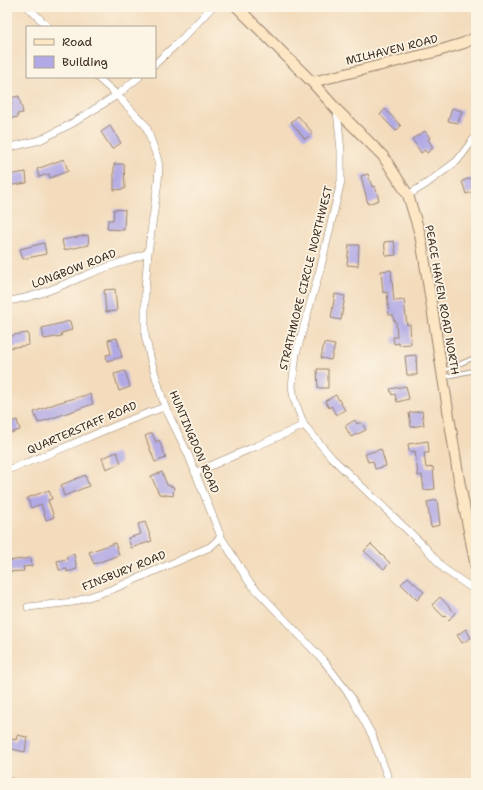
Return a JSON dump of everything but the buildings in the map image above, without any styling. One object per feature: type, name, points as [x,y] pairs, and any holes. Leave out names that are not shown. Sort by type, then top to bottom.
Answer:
[{"type":"main road","name":"PEACE HAVEN ROAD NORTH","points":[[237,7],[383,156],[408,195],[420,234],[459,480],[476,566]]},
{"type":"main road","name":"MILHAVEN ROAD","points":[[312,82],[435,52],[464,43],[476,37]]},
{"type":"street","points":[[28,7],[47,26]]},
{"type":"street","points":[[156,63],[182,39],[212,7]]},
{"type":"street","name":"HUNTINGDON ROAD","points":[[98,78],[117,95],[146,126],[159,166],[148,253],[145,290],[145,335],[165,407],[188,454],[221,537],[249,582],[324,661],[351,697],[372,735],[390,783]]},
{"type":"street","points":[[7,148],[40,140],[71,124],[117,95],[138,78]]},
{"type":"street","name":"STRATHMORE CIRCLE NORTHWEST","points":[[337,110],[341,152],[341,181],[321,266],[296,354],[292,392],[304,425],[332,458],[424,546],[444,569],[476,591]]},
{"type":"street","points":[[408,195],[426,184],[457,161],[476,136]]},
{"type":"street","name":"LONGBOW ROAD","points":[[7,301],[33,296],[88,274],[148,253]]},
{"type":"street","name":"QUARTERSTAFF ROAD","points":[[7,470],[143,414],[165,407]]},
{"type":"street","points":[[195,473],[276,439],[304,425]]},
{"type":"street","name":"FINSBURY ROAD","points":[[28,607],[73,602],[113,589],[210,546],[221,537]]},
{"type":"street","points":[[7,781],[17,783]]},
{"type":"lane","points":[[443,374],[476,357]]},
{"type":"lane","points":[[443,374],[476,370]]}]
